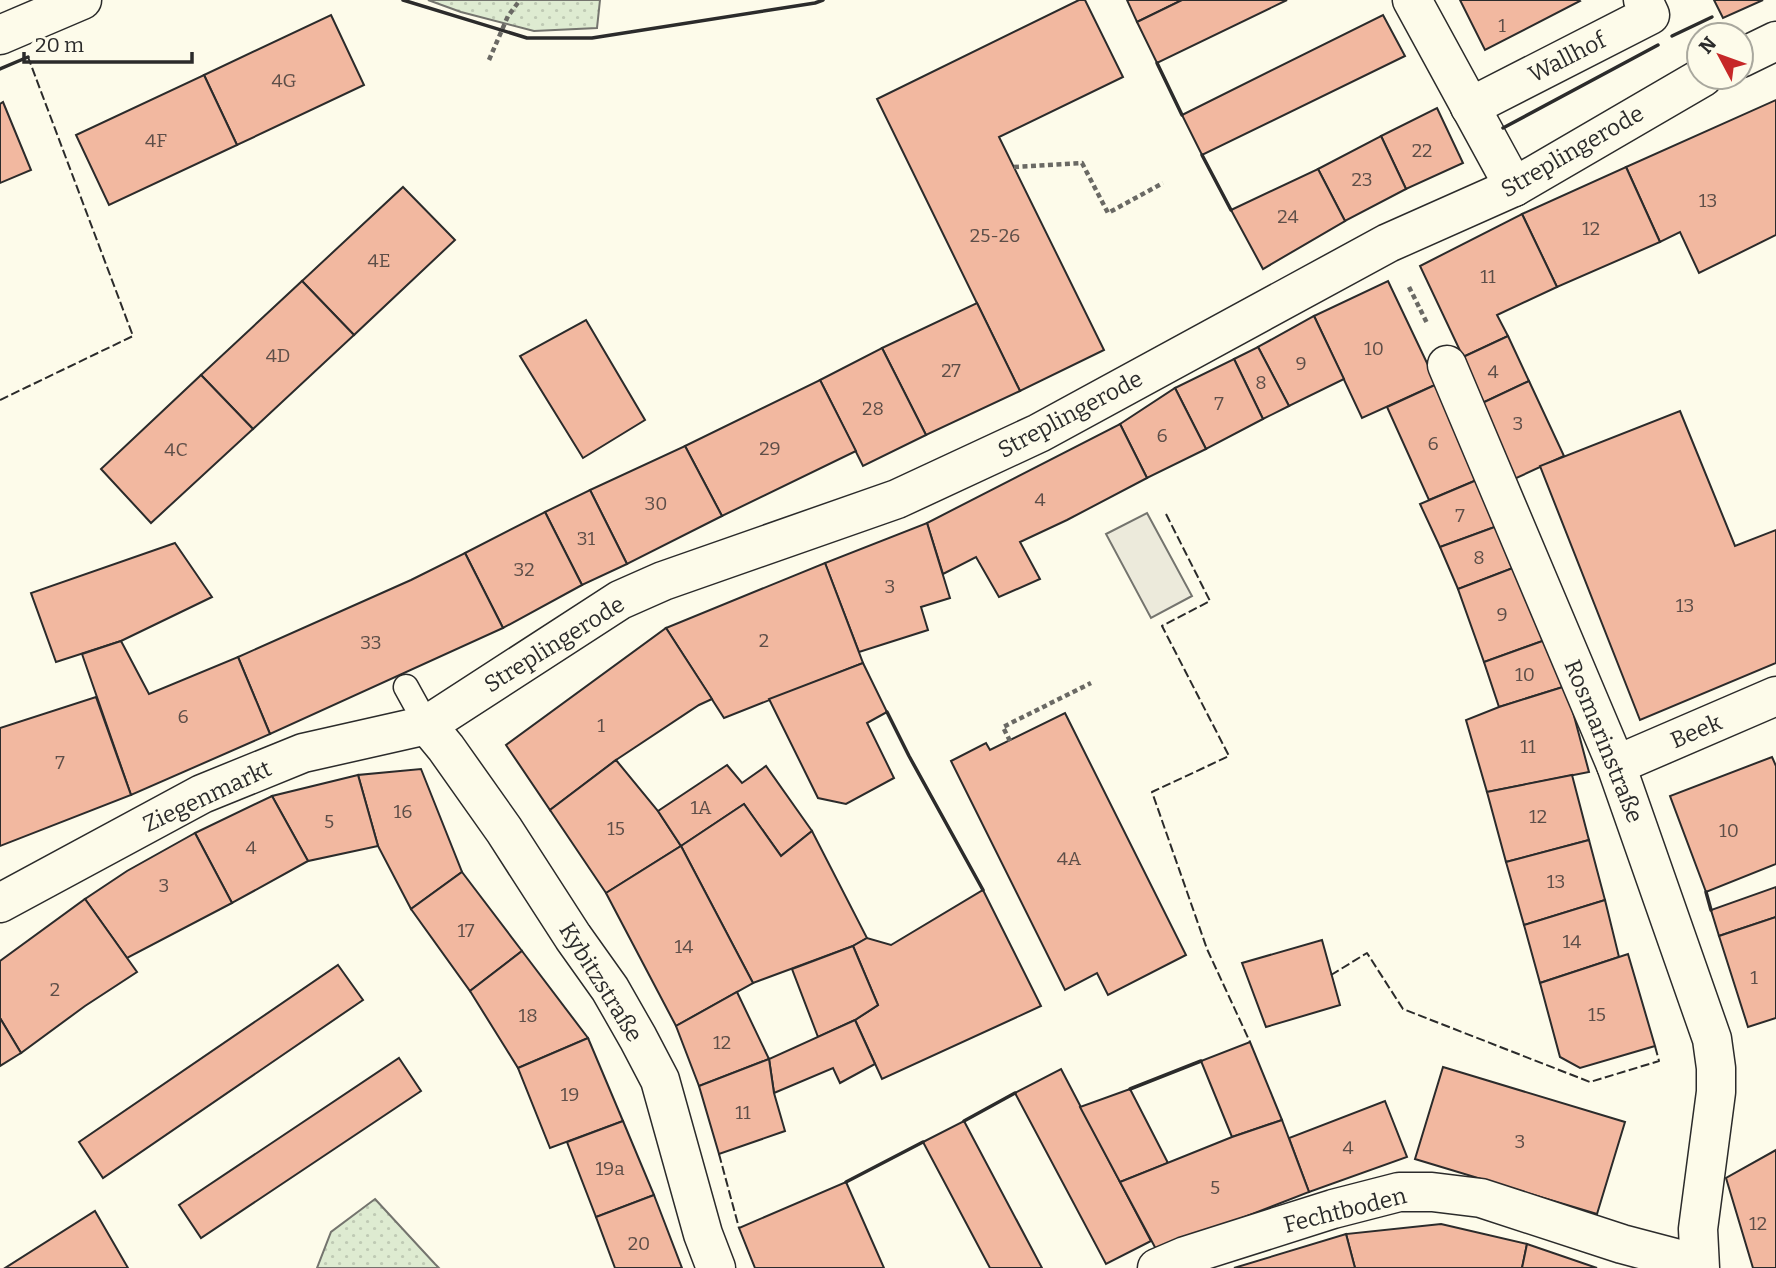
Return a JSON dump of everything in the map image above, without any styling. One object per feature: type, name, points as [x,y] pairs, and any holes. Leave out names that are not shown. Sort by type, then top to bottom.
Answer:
[{"type":"street","points":[[0,35],[82,0]]},
{"type":"street","points":[[1412,0],[1514,187]]},
{"type":"street","name":"Wallhof","points":[[1470,107],[1650,15],[1643,0]]},
{"type":"street","points":[[1755,51],[1776,41]]},
{"type":"street","name":"Streplingerode","points":[[427,725],[620,600],[663,581],[897,499],[1039,433],[1388,243],[1514,187],[1685,87]]},
{"type":"street","name":"Rosmarinstraße","points":[[1447,365],[1616,765],[1712,1039],[1716,1092],[1698,1229],[1699,1266]]},
{"type":"street","name":"Beek","points":[[1616,765],[1776,696]]},
{"type":"street","name":"Ziegenmarkt","points":[[0,903],[202,794],[303,753],[427,725]]},
{"type":"street","name":"Kybitzstraße","points":[[427,725],[504,830],[610,989],[638,1038],[660,1080],[703,1234],[716,1268]]},
{"type":"street","name":"Fechtboden","points":[[1157,1268],[1185,1256],[1312,1216],[1399,1192],[1432,1192],[1481,1199],[1699,1266]]},
{"type":"lane","points":[[406,687],[427,725]]},
{"type":"path","points":[[489,60],[508,16],[520,0]]},
{"type":"path","points":[[1014,167],[1082,163],[1108,213],[1163,183]]},
{"type":"path","points":[[1388,243],[1447,365]]},
{"type":"path","points":[[1010,741],[1003,727],[1091,682]]},
{"type":"green space","points":[[428,0],[600,0],[597,28],[534,31],[461,12]]},
{"type":"green space","points":[[375,1199],[439,1268],[317,1268],[331,1232]]},
{"type":"shaded area","points":[[1147,513],[1192,596],[1151,618],[1106,534]]},
{"type":"building","points":[[1079,0],[1085,0],[1123,77],[999,137],[1104,350],[1020,391],[877,99]]},
{"type":"building","points":[[1127,0],[1182,0],[1137,22]]},
{"type":"building","points":[[1182,0],[1287,0],[1157,63],[1137,22]]},
{"type":"building","points":[[1460,0],[1579,0],[1580,1],[1485,50]]},
{"type":"building","points":[[1714,0],[1763,0],[1723,18]]},
{"type":"building","points":[[331,15],[364,85],[237,145],[204,75]]},
{"type":"building","points":[[1383,15],[1405,56],[1202,155],[1182,115]]},
{"type":"building","points":[[204,75],[237,145],[109,205],[76,135]]},
{"type":"building","points":[[1776,100],[1776,235],[1699,273],[1680,232],[1660,242],[1626,167]]},
{"type":"building","points":[[3,102],[31,170],[0,183],[0,104]]},
{"type":"building","points":[[1437,108],[1463,163],[1406,189],[1381,136]]},
{"type":"building","points":[[1381,136],[1406,189],[1345,221],[1318,169]]},
{"type":"building","points":[[1626,167],[1660,242],[1557,287],[1522,214]]},
{"type":"building","points":[[1318,169],[1345,221],[1263,269],[1231,210]]},
{"type":"building","points":[[403,187],[455,240],[354,335],[302,281]]},
{"type":"building","points":[[1522,214],[1557,287],[1497,315],[1508,336],[1463,357],[1420,266]]},
{"type":"building","points":[[302,281],[354,335],[253,429],[201,375]]},
{"type":"building","points":[[1388,281],[1437,384],[1362,418],[1314,316]]},
{"type":"building","points":[[977,303],[1020,391],[926,435],[882,348]]},
{"type":"building","points":[[1314,316],[1344,379],[1289,406],[1258,347]]},
{"type":"building","points":[[586,320],[645,420],[583,458],[520,356]]},
{"type":"building","points":[[1508,336],[1529,381],[1478,405],[1463,357]]},
{"type":"building","points":[[1258,347],[1289,406],[1263,419],[1234,359]]},
{"type":"building","points":[[882,348],[926,435],[863,466],[820,380]]},
{"type":"building","points":[[1234,359],[1263,419],[1206,449],[1175,388]]},
{"type":"building","points":[[201,375],[253,429],[151,523],[101,469]]},
{"type":"building","points":[[820,380],[856,451],[722,516],[685,446]]},
{"type":"building","points":[[1529,381],[1564,456],[1512,480],[1478,405]]},
{"type":"building","points":[[1437,384],[1479,479],[1429,500],[1387,407]]},
{"type":"building","points":[[1175,388],[1206,449],[1147,478],[1120,424]]},
{"type":"building","points":[[1680,411],[1735,546],[1776,530],[1776,663],[1640,720],[1540,466]]},
{"type":"building","points":[[1120,424],[1147,478],[1020,542],[1040,579],[999,597],[976,557],[943,574],[927,523]]},
{"type":"building","points":[[685,446],[722,516],[627,564],[590,490]]},
{"type":"building","points":[[1479,479],[1500,525],[1440,547],[1420,504]]},
{"type":"building","points":[[590,490],[627,564],[582,585],[545,512]]},
{"type":"building","points":[[545,512],[582,585],[503,628],[465,553]]},
{"type":"building","points":[[927,523],[950,598],[921,607],[928,630],[859,652],[825,563]]},
{"type":"building","points":[[1500,525],[1518,566],[1458,589],[1440,547]]},
{"type":"building","points":[[175,543],[212,597],[121,641],[56,662],[31,593]]},
{"type":"building","points":[[465,553],[503,628],[270,734],[238,657]]},
{"type":"building","points":[[825,563],[863,663],[724,718],[666,628]]},
{"type":"building","points":[[1518,566],[1548,639],[1484,662],[1458,589]]},
{"type":"building","points":[[666,628],[712,699],[616,760],[550,810],[506,745]]},
{"type":"building","points":[[1548,639],[1566,686],[1499,707],[1484,662]]},
{"type":"building","points":[[121,641],[149,694],[238,657],[270,734],[131,795],[82,654]]},
{"type":"building","points":[[863,663],[887,712],[867,723],[894,778],[846,804],[818,798],[769,699]]},
{"type":"building","points":[[1566,686],[1589,772],[1487,792],[1466,720]]},
{"type":"building","points":[[96,697],[131,795],[0,846],[0,728]]},
{"type":"building","points":[[1065,713],[1186,955],[1108,995],[1097,973],[1065,990],[951,761],[986,743],[990,750]]},
{"type":"building","points":[[1772,757],[1776,766],[1776,864],[1706,892],[1670,796]]},
{"type":"building","points":[[616,760],[658,811],[681,846],[606,893],[550,810]]},
{"type":"building","points":[[727,765],[742,783],[766,766],[812,831],[781,856],[744,804],[681,846],[658,811]]},
{"type":"building","points":[[421,769],[462,872],[411,909],[378,846],[358,775]]},
{"type":"building","points":[[358,775],[378,846],[308,861],[272,796]]},
{"type":"building","points":[[1572,775],[1589,840],[1506,862],[1487,792]]},
{"type":"building","points":[[272,796],[308,861],[232,903],[195,833]]},
{"type":"building","points":[[744,804],[781,856],[812,831],[867,938],[853,946],[753,983],[681,846]]},
{"type":"building","points":[[195,833],[232,903],[127,958],[85,899],[127,871]]},
{"type":"building","points":[[1589,840],[1605,900],[1524,925],[1506,862]]},
{"type":"building","points":[[681,846],[753,983],[676,1026],[606,893]]},
{"type":"building","points":[[462,872],[522,951],[470,991],[411,909]]},
{"type":"building","points":[[1776,887],[1776,917],[1719,936],[1711,910]]},
{"type":"building","points":[[983,890],[1041,1006],[882,1079],[855,1020],[878,1005],[853,946],[867,938],[891,945]]},
{"type":"building","points":[[85,899],[137,972],[21,1053],[0,1018],[0,961]]},
{"type":"building","points":[[1605,900],[1619,957],[1540,983],[1524,925]]},
{"type":"building","points":[[1776,917],[1776,1018],[1748,1027],[1719,936]]},
{"type":"building","points":[[1322,940],[1340,1005],[1266,1027],[1242,963]]},
{"type":"building","points":[[853,946],[878,1005],[855,1020],[818,1037],[792,969]]},
{"type":"building","points":[[522,951],[588,1038],[518,1068],[470,991]]},
{"type":"building","points":[[1628,954],[1655,1046],[1580,1068],[1560,1057],[1540,983]]},
{"type":"building","points":[[338,965],[363,1000],[103,1178],[79,1142]]},
{"type":"building","points":[[737,992],[769,1059],[699,1086],[676,1026]]},
{"type":"building","points":[[0,1018],[21,1053],[0,1066]]},
{"type":"building","points":[[855,1020],[875,1064],[840,1083],[833,1068],[774,1093],[769,1059]]},
{"type":"building","points":[[588,1038],[623,1121],[550,1148],[518,1068]]},
{"type":"building","points":[[1250,1042],[1282,1120],[1232,1137],[1201,1061]]},
{"type":"building","points":[[399,1058],[421,1091],[201,1238],[179,1205]]},
{"type":"building","points":[[769,1059],[774,1093],[785,1131],[719,1154],[699,1086]]},
{"type":"building","points":[[1443,1067],[1625,1122],[1597,1214],[1415,1159]]},
{"type":"building","points":[[1061,1069],[1151,1241],[1106,1264],[1015,1093]]},
{"type":"building","points":[[1130,1089],[1168,1163],[1120,1182],[1080,1107]]},
{"type":"building","points":[[1385,1101],[1407,1157],[1309,1192],[1289,1138]]},
{"type":"building","points":[[1282,1120],[1309,1192],[1157,1251],[1120,1182]]},
{"type":"building","points":[[623,1121],[654,1195],[596,1217],[567,1142]]},
{"type":"building","points":[[964,1121],[1042,1268],[990,1268],[923,1142]]},
{"type":"building","points":[[1776,1150],[1776,1268],[1753,1268],[1726,1178]]},
{"type":"building","points":[[846,1182],[884,1268],[755,1268],[739,1228]]},
{"type":"building","points":[[654,1195],[682,1268],[615,1268],[596,1217]]},
{"type":"building","points":[[95,1211],[128,1268],[5,1268]]},
{"type":"building","points":[[1441,1224],[1527,1244],[1522,1268],[1355,1268],[1346,1234]]},
{"type":"building","points":[[1346,1234],[1355,1268],[1234,1268]]},
{"type":"building","points":[[1527,1244],[1597,1268],[1522,1268]]},
{"type":"fence","points":[[0,400],[133,336],[28,57]]},
{"type":"fence","points":[[1166,514],[1210,601],[1162,626],[1229,756],[1152,792],[1207,949],[1250,1042]]},
{"type":"fence","points":[[1331,975],[1367,953],[1403,1009],[1590,1082],[1659,1061],[1655,1046]]},
{"type":"fence","points":[[719,1154],[739,1228]]},
{"type":"wall","points":[[403,0],[527,38],[592,38],[823,0]]},
{"type":"wall","points":[[1672,36],[1712,17]]},
{"type":"wall","points":[[1503,128],[1658,45]]},
{"type":"wall","points":[[0,69],[28,57]]},
{"type":"wall","points":[[1157,63],[1182,115]]},
{"type":"wall","points":[[1202,155],[1231,210]]},
{"type":"wall","points":[[887,712],[983,890]]},
{"type":"wall","points":[[1706,892],[1711,910]]},
{"type":"wall","points":[[1130,1089],[1201,1061]]},
{"type":"wall","points":[[964,1121],[1015,1093]]},
{"type":"wall","points":[[846,1182],[923,1142]]}]
